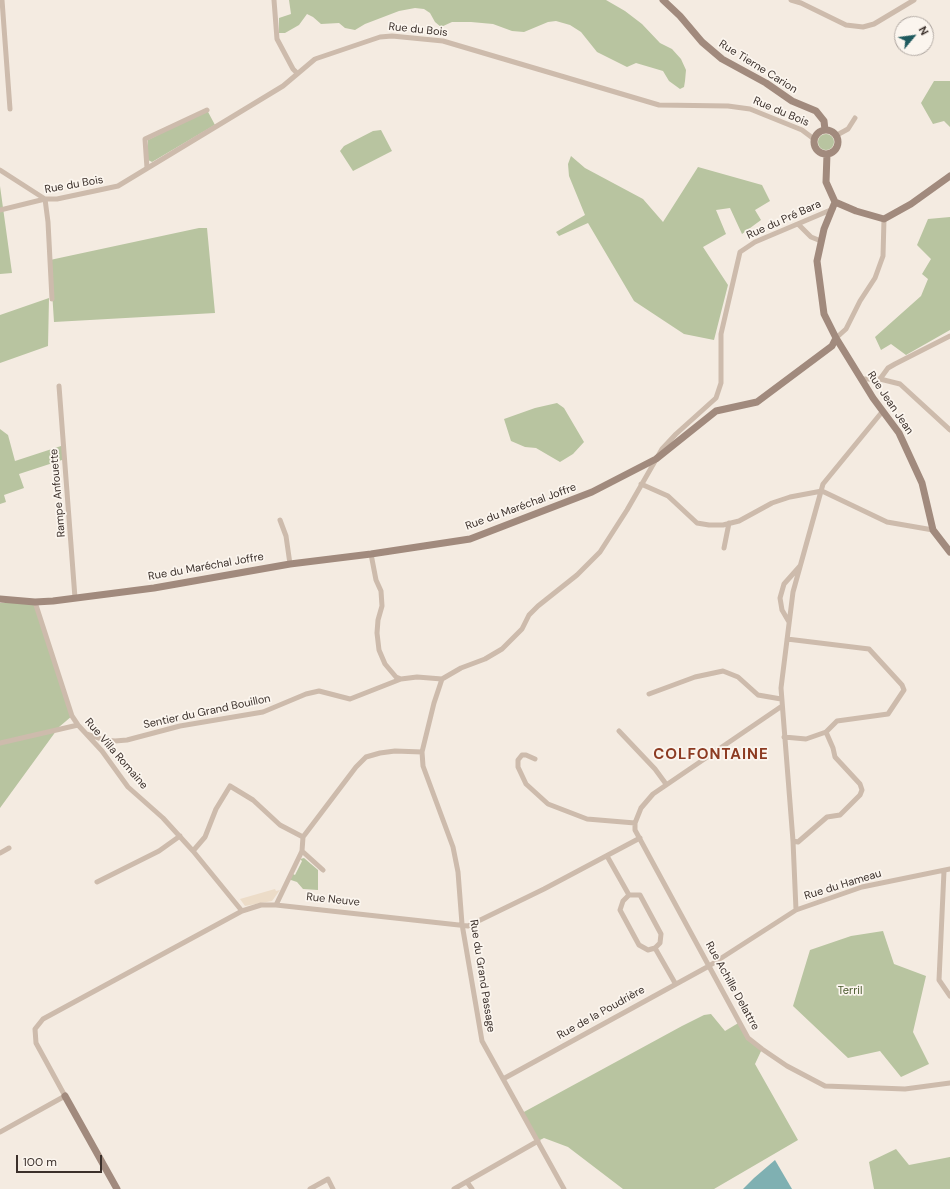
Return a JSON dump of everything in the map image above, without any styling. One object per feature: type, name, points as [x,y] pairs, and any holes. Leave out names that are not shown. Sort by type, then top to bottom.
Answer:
[{"type":"street","points":[[2,0],[10,109]]},
{"type":"street","points":[[274,0],[277,39],[293,69],[297,73]]},
{"type":"street","name":"Rue Tierne Carion","points":[[663,0],[680,16],[702,42],[722,59],[766,83],[792,101],[816,111],[824,121],[825,130]]},
{"type":"street","points":[[791,0],[801,3],[846,25],[863,27],[874,24],[914,0]]},
{"type":"street","name":"Rue du Bois","points":[[0,210],[44,199],[110,189],[273,93],[321,56],[364,41],[392,36],[449,43],[659,105],[728,106],[750,109],[802,130],[814,138]]},
{"type":"street","points":[[147,168],[145,139],[207,110]]},
{"type":"street","points":[[837,135],[848,129],[856,118]]},
{"type":"street","points":[[831,130],[837,135],[839,144],[837,148],[827,154],[817,150],[814,138],[818,132],[831,130]]},
{"type":"street","points":[[827,154],[826,182],[834,205],[884,219],[911,204],[949,178]]},
{"type":"street","points":[[0,170],[44,199],[48,222],[52,299]]},
{"type":"street","name":"Rue du Pré Bara","points":[[442,679],[461,668],[486,659],[502,649],[513,640],[522,629],[529,615],[538,606],[577,576],[600,552],[615,531],[662,449],[676,434],[716,398],[721,383],[721,334],[740,252],[755,242],[798,224],[834,205]]},
{"type":"street","name":"Rue Jean Jean","points":[[834,205],[824,229],[817,261],[824,314],[836,338],[861,379],[882,412],[899,433],[922,483],[933,530]]},
{"type":"street","name":"Rue du Maréchal Joffre","points":[[0,598],[35,602],[75,598],[169,586],[290,564],[371,554],[470,539],[592,492],[656,459],[716,411],[757,402],[832,346],[836,338],[846,329],[860,302],[876,278],[883,256],[884,219]]},
{"type":"street","points":[[798,224],[811,237],[821,241]]},
{"type":"street","points":[[880,379],[888,368],[950,336]]},
{"type":"street","points":[[861,379],[880,379],[900,384],[950,430]]},
{"type":"street","name":"Rampe Anfouette","points":[[59,386],[75,598]]},
{"type":"street","points":[[796,910],[793,841],[781,699],[781,688],[793,592],[823,484],[882,412]]},
{"type":"street","points":[[642,484],[668,496],[697,523],[709,525],[729,523],[740,520],[772,503],[790,497],[822,492],[875,515],[887,522],[933,530],[950,552]]},
{"type":"street","points":[[280,520],[286,536],[290,564]]},
{"type":"street","points":[[724,548],[729,523]]},
{"type":"street","points":[[371,554],[376,580],[381,591],[382,606],[378,620],[379,650],[385,664],[396,677],[401,679]]},
{"type":"street","points":[[789,622],[782,610],[780,598],[784,584],[801,565]]},
{"type":"street","name":"Rue Villa Romaine","points":[[35,602],[72,716],[78,725],[102,751],[128,786],[193,850],[242,911]]},
{"type":"street","points":[[784,737],[806,739],[826,732],[837,721],[888,714],[904,690],[902,685],[869,649],[787,640]]},
{"type":"street","points":[[649,694],[695,677],[723,671],[738,677],[758,695],[781,699]]},
{"type":"street","name":"Sentier du Grand Bouillon","points":[[83,732],[104,740],[115,742],[180,726],[263,712],[306,694],[319,691],[350,699],[401,679],[417,677],[442,679]]},
{"type":"street","points":[[276,904],[302,852],[303,837],[337,793],[346,778],[366,757],[395,751],[422,752],[434,703],[442,679]]},
{"type":"street","points":[[535,759],[526,755],[522,756],[518,760],[518,767],[526,784],[548,804],[587,819],[635,823],[641,808],[653,794],[782,706]]},
{"type":"street","points":[[0,743],[78,725]]},
{"type":"street","points":[[619,731],[655,769],[666,784]]},
{"type":"street","points":[[793,841],[798,842],[827,817],[840,815],[860,795],[862,790],[860,784],[835,757],[826,732]]},
{"type":"street","name":"Rue du Grand Passage","points":[[422,752],[422,766],[453,847],[458,872],[462,924],[482,1041],[564,1189]]},
{"type":"street","points":[[193,850],[205,837],[216,809],[230,786],[243,792],[253,800],[280,826],[303,837]]},
{"type":"street","name":"Rue Achille Delattre","points":[[635,823],[635,830],[748,1038],[787,1066],[825,1086],[905,1089],[950,1083]]},
{"type":"street","points":[[97,882],[159,851],[180,836]]},
{"type":"street","name":"Rue Neuve","points":[[65,1096],[36,1043],[36,1029],[38,1024],[50,1014],[242,911],[261,905],[276,904],[462,924],[468,926],[544,889],[640,838]]},
{"type":"street","points":[[0,853],[9,848]]},
{"type":"street","points":[[302,852],[323,870]]},
{"type":"street","points":[[607,856],[629,895]]},
{"type":"street","name":"Rue du Hameau","points":[[709,966],[796,910],[862,887],[950,869]]},
{"type":"street","points":[[944,871],[938,980],[950,996]]},
{"type":"street","points":[[629,895],[640,895],[661,934],[660,943],[655,948],[648,950],[639,946],[620,910],[623,901],[629,895]]},
{"type":"street","points":[[655,948],[675,983]]},
{"type":"street","name":"Rue de la Poudrière","points":[[503,1078],[675,983],[709,966]]},
{"type":"street","points":[[0,1132],[65,1096],[117,1189]]},
{"type":"street","points":[[454,1189],[538,1141]]},
{"type":"street","points":[[310,1189],[328,1179],[332,1188]]},
{"type":"street","points":[[467,1182],[472,1189]]},
{"type":"green space","points":[[289,0],[606,0],[625,11],[642,24],[660,43],[672,49],[681,59],[686,70],[684,87],[680,89],[669,81],[663,71],[636,63],[627,67],[597,52],[581,32],[570,25],[556,21],[548,22],[524,32],[512,31],[493,24],[471,22],[452,22],[441,27],[435,22],[430,13],[424,9],[415,8],[399,11],[365,24],[355,30],[345,28],[339,23],[321,24],[307,14],[299,25],[285,33],[279,33],[279,18],[291,14]]},
{"type":"green space","points":[[934,81],[950,81],[950,127],[944,121],[933,124],[921,103]]},
{"type":"green space","points":[[207,110],[215,125],[152,162],[148,160],[148,140]]},
{"type":"green space","points":[[381,130],[392,151],[353,171],[340,151],[344,146],[373,131]]},
{"type":"green space","points":[[823,134],[829,134],[834,139],[832,148],[829,150],[823,150],[818,145],[818,139]]},
{"type":"green space","points":[[571,156],[585,168],[643,199],[663,222],[698,167],[762,185],[770,201],[755,210],[761,220],[742,234],[730,208],[716,210],[726,234],[703,247],[728,285],[714,340],[684,334],[634,301],[588,223],[559,236],[556,232],[585,215],[569,176],[568,164]]},
{"type":"green space","points":[[0,186],[12,273],[0,274]]},
{"type":"green space","points":[[950,217],[950,330],[906,355],[891,344],[881,350],[875,337],[921,296],[928,279],[922,274],[931,259],[917,245],[928,219]]},
{"type":"green space","points":[[199,228],[207,228],[215,313],[54,322],[50,260]]},
{"type":"green space","points":[[49,298],[48,346],[0,363],[0,315]]},
{"type":"green space","points":[[557,403],[564,408],[584,442],[573,454],[560,462],[536,448],[525,447],[511,441],[504,419],[535,408]]},
{"type":"green space","points":[[0,429],[8,435],[15,461],[64,445],[65,459],[19,474],[24,488],[4,495],[6,502],[0,504]]},
{"type":"green space","points":[[35,602],[72,716],[59,727],[0,808],[0,603]]},
{"type":"green space","points":[[304,858],[318,870],[318,890],[303,889],[297,882],[288,879],[291,873],[295,875],[302,861],[300,859]]},
{"type":"green space","name":"Terril","points":[[883,931],[894,964],[926,976],[913,1032],[929,1064],[901,1077],[880,1051],[848,1058],[793,1006],[810,950],[851,936]]},
{"type":"green space","points":[[711,1014],[725,1031],[740,1022],[748,1038],[762,1049],[755,1064],[798,1140],[714,1189],[623,1189],[568,1147],[544,1138],[538,1141],[522,1113],[682,1026],[704,1015]]},
{"type":"green space","points":[[896,1149],[909,1165],[950,1157],[950,1189],[874,1189],[869,1162]]},
{"type":"shaded area","points":[[275,889],[276,891],[280,890],[272,901],[245,906],[240,899]]},
{"type":"water","points":[[775,1160],[792,1189],[743,1189],[754,1178]]},
{"type":"district","name":"COLFONTAINE","points":[[711,755]]}]
